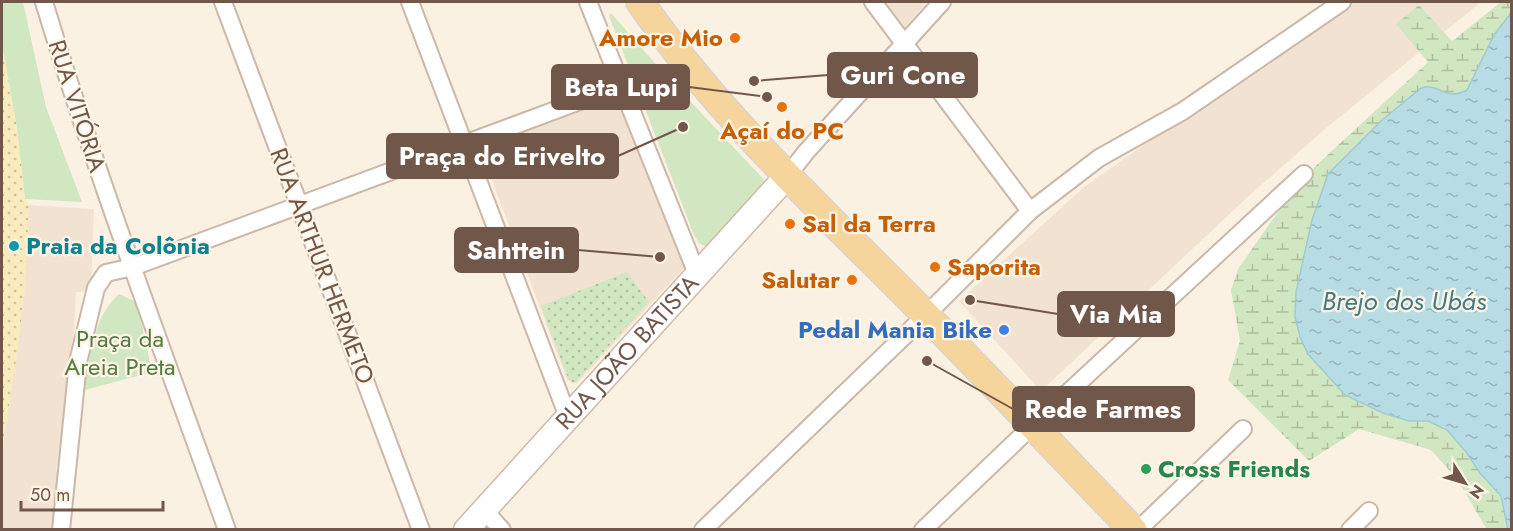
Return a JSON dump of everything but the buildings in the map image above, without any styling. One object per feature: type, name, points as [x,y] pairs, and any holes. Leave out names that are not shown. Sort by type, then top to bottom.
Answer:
[{"type":"main road","points":[[640,2],[689,65],[742,126],[1133,530]]},
{"type":"street","name":"RUA VITÓRIA","points":[[44,2],[111,210],[227,530]]},
{"type":"street","name":"RUA ARTHUR HERMETO","points":[[224,2],[421,530]]},
{"type":"street","points":[[410,2],[568,417]]},
{"type":"street","points":[[588,2],[697,274]]},
{"type":"street","points":[[873,2],[1030,211]]},
{"type":"street","points":[[788,175],[806,152],[942,2]]},
{"type":"street","points":[[703,530],[926,315],[1030,211],[1098,158],[1183,111],[1342,2]]},
{"type":"street","points":[[61,530],[73,393],[78,362],[96,288],[106,273],[133,267],[299,207],[623,85]]},
{"type":"street","points":[[923,530],[1304,174]]},
{"type":"street","name":"RUA JOÃO BATISTA","points":[[466,530],[788,175]]},
{"type":"street","points":[[1138,530],[1243,429]]},
{"type":"street","points":[[484,510],[502,530]]},
{"type":"street","points":[[1350,530],[1369,511]]},
{"type":"shaded area","points":[[880,2],[927,2],[902,31]]},
{"type":"shaded area","points":[[1347,2],[1481,2],[1325,129],[1253,192],[1041,391],[959,301],[1084,187]]},
{"type":"shaded area","points":[[619,93],[685,267],[577,383],[571,383],[567,379],[479,146]]},
{"type":"shaded area","points":[[28,205],[94,209],[91,291],[76,292],[74,331],[56,471],[62,472],[54,529],[2,530],[2,449],[23,292]]},
{"type":"green space","points":[[2,2],[23,2],[46,107],[82,202],[25,199],[17,128],[2,43]]},
{"type":"green space","name":"Brejo dos Ubás","points":[[1501,2],[1511,2],[1511,529],[1485,529],[1457,479],[1431,450],[1359,429],[1309,461],[1228,380],[1240,341],[1231,290],[1238,269],[1309,172],[1428,62],[1396,24],[1419,5],[1452,41]]},
{"type":"green space","points":[[611,13],[766,182],[708,248],[699,243],[694,235],[609,16]]},
{"type":"green space","points":[[627,272],[649,302],[576,382],[572,382],[568,378],[541,306]]},
{"type":"green space","name":"Praça da Areia Preta","points":[[119,294],[137,302],[152,372],[85,390],[94,337],[108,306]]},
{"type":"sand","name":"Praia da Colônia","points":[[2,43],[17,128],[25,199],[29,204],[25,289],[2,450]]},
{"type":"water","name":"Brejo dos Ubás","points":[[1511,13],[1512,529],[1508,530],[1501,496],[1447,430],[1428,421],[1409,421],[1383,413],[1345,395],[1308,354],[1300,337],[1295,317],[1296,292],[1312,220],[1328,174],[1382,120],[1421,88],[1433,87],[1453,94],[1467,90],[1494,35]]},
{"type":"place","name":"Amore Mio","points":[[735,38]]},
{"type":"place","name":"Guri Cone","points":[[754,81]]},
{"type":"place","name":"Beta Lupi","points":[[767,97]]},
{"type":"place","name":"Açaí do PC","points":[[782,107]]},
{"type":"place","name":"Praça do Erivelto","points":[[683,127]]},
{"type":"place","name":"Sal da Terra","points":[[790,224]]},
{"type":"place","name":"Praia da Colônia","points":[[14,246]]},
{"type":"place","name":"Sahttein","points":[[660,257]]},
{"type":"place","name":"Saporita","points":[[935,267]]},
{"type":"place","name":"Salutar","points":[[852,280]]},
{"type":"place","name":"Via Mia","points":[[970,300]]},
{"type":"place","name":"Pedal Mania Bike","points":[[1004,330]]},
{"type":"place","name":"Rede Farmes","points":[[927,361]]},
{"type":"place","name":"Cross Friends","points":[[1146,469]]}]
